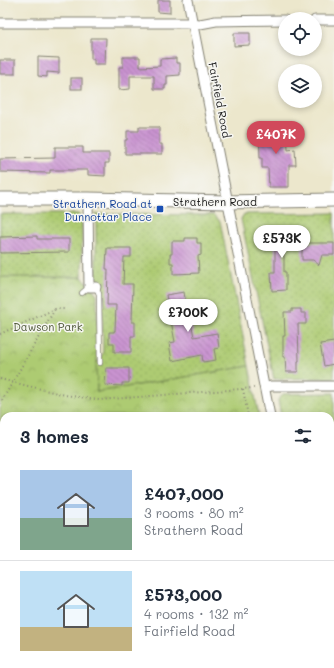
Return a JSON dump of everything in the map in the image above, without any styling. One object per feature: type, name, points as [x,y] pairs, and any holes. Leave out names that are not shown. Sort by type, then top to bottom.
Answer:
[{"type":"street","name":"Fairfield Road","points":[[188,0],[269,412]]},
{"type":"street","points":[[0,23],[200,24],[216,21],[278,20]]},
{"type":"street","points":[[322,20],[334,20]]},
{"type":"street","name":"Strathern Road","points":[[0,199],[227,202],[334,200]]},
{"type":"street","points":[[88,199],[89,289]]},
{"type":"street","points":[[264,388],[271,386],[334,386]]},
{"type":"lane","points":[[89,289],[99,294],[100,363]]},
{"type":"path","points":[[0,334],[55,309],[64,309]]},
{"type":"path","points":[[0,404],[55,309]]},
{"type":"path","points":[[0,379],[65,395],[99,400],[264,388]]},
{"type":"path","points":[[243,389],[247,412]]},
{"type":"green space","points":[[334,213],[334,378],[274,379],[241,219],[244,214]]},
{"type":"green space","points":[[0,214],[78,214],[82,219],[82,277],[0,277]]},
{"type":"green space","points":[[96,214],[213,215],[220,221],[249,366],[97,392],[96,365],[103,353],[102,294],[96,280]]},
{"type":"green space","name":"Dawson Park","points":[[0,277],[82,277],[97,294],[97,392],[249,366],[258,412],[0,412]]},
{"type":"green space","points":[[334,393],[334,412],[280,412],[278,400],[283,394]]},
{"type":"building","points":[[158,0],[170,0],[170,13],[158,12]]},
{"type":"building","points":[[234,33],[250,33],[250,45],[234,46]]},
{"type":"building","points":[[91,38],[106,38],[105,64],[94,64],[94,59],[91,59]]},
{"type":"building","points":[[38,57],[59,58],[59,73],[47,72],[47,77],[38,76]]},
{"type":"building","points":[[123,57],[140,57],[140,67],[160,66],[160,59],[176,58],[176,63],[180,63],[180,75],[167,76],[167,85],[165,85],[165,89],[154,89],[154,76],[130,76],[130,89],[119,90],[119,67],[123,67]]},
{"type":"building","points":[[0,60],[15,60],[15,74],[0,74]]},
{"type":"building","points":[[71,78],[82,78],[82,89],[71,89]]},
{"type":"building","points":[[268,125],[268,129],[287,128],[288,150],[295,149],[296,165],[289,165],[289,187],[269,187],[268,168],[262,168],[262,158],[260,158],[259,126]]},
{"type":"building","points":[[139,127],[159,127],[159,144],[162,144],[162,154],[125,154],[125,140],[127,140],[127,131],[139,131]]},
{"type":"building","points":[[55,147],[83,147],[83,153],[109,153],[109,163],[105,163],[105,176],[88,175],[88,170],[50,170],[50,173],[0,172],[0,159],[55,158]]},
{"type":"building","points":[[271,234],[300,234],[300,245],[284,245],[286,290],[272,291],[271,272],[275,272],[275,245],[271,245]]},
{"type":"building","points":[[37,236],[37,239],[69,239],[69,252],[0,253],[0,237]]},
{"type":"building","points":[[185,238],[197,238],[197,243],[201,243],[201,255],[198,256],[199,273],[173,274],[173,263],[170,263],[172,241],[185,241]]},
{"type":"building","points":[[302,243],[334,243],[334,255],[322,255],[319,265],[313,260],[302,260]]},
{"type":"building","points":[[107,248],[131,248],[131,257],[124,257],[123,284],[133,284],[132,322],[135,322],[135,336],[131,336],[131,352],[114,352],[114,343],[109,343],[109,332],[115,331],[116,305],[107,305]]},
{"type":"building","points":[[184,292],[194,337],[217,333],[219,348],[214,349],[216,360],[203,362],[202,355],[172,361],[169,343],[175,342],[166,295]]},
{"type":"building","points":[[292,309],[301,309],[301,313],[306,313],[306,324],[298,324],[298,372],[286,372],[285,357],[283,357],[283,336],[285,336],[284,312],[292,312]]},
{"type":"building","points":[[334,342],[334,364],[324,366],[320,344]]},
{"type":"building","points":[[106,368],[129,368],[129,383],[122,383],[122,386],[105,385]]},
{"type":"place","name":"Strathern Road at Dunnottar Place","points":[[160,209]]}]
